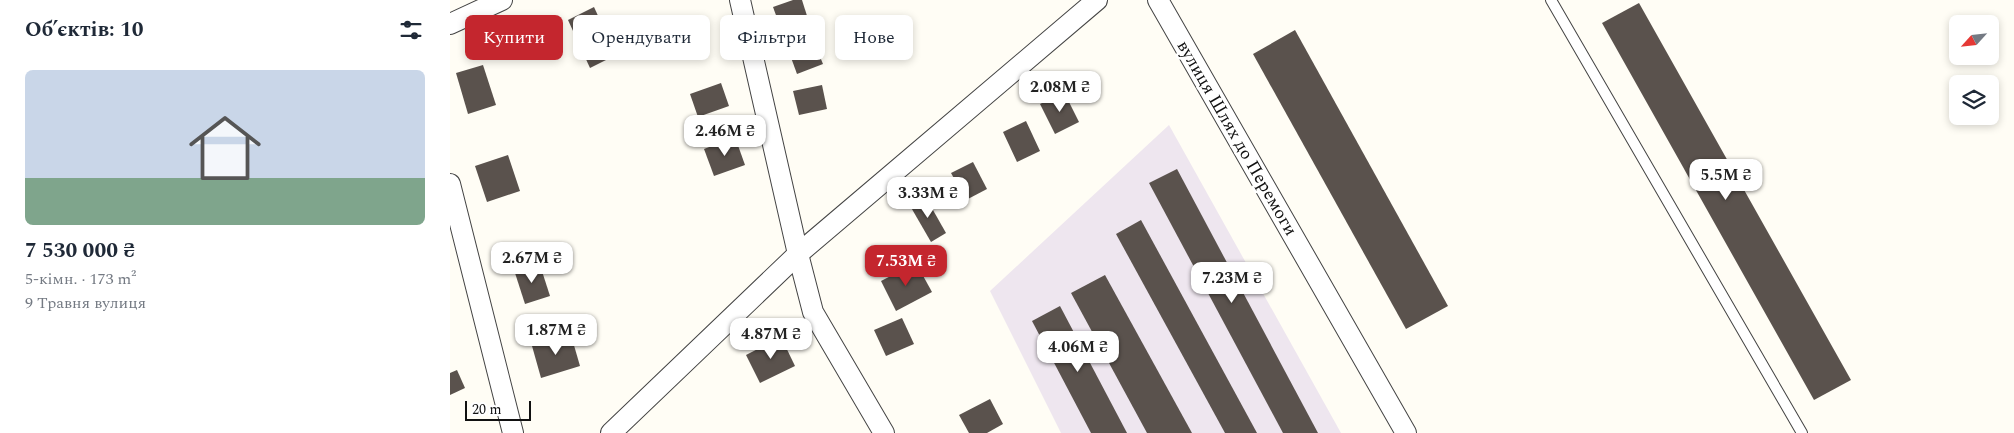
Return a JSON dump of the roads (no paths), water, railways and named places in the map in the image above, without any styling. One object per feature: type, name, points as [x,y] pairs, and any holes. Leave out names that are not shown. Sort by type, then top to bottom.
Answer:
[{"type":"street","points":[[450,24],[502,0]]},
{"type":"street","points":[[740,0],[813,312],[884,433]]},
{"type":"street","points":[[610,433],[798,254],[1097,0]]},
{"type":"street","name":"вулиця Шлях до Перемоги","points":[[1158,0],[1406,433]]},
{"type":"street","points":[[450,184],[513,433]]},
{"type":"lane","points":[[1551,0],[1802,433]]}]
